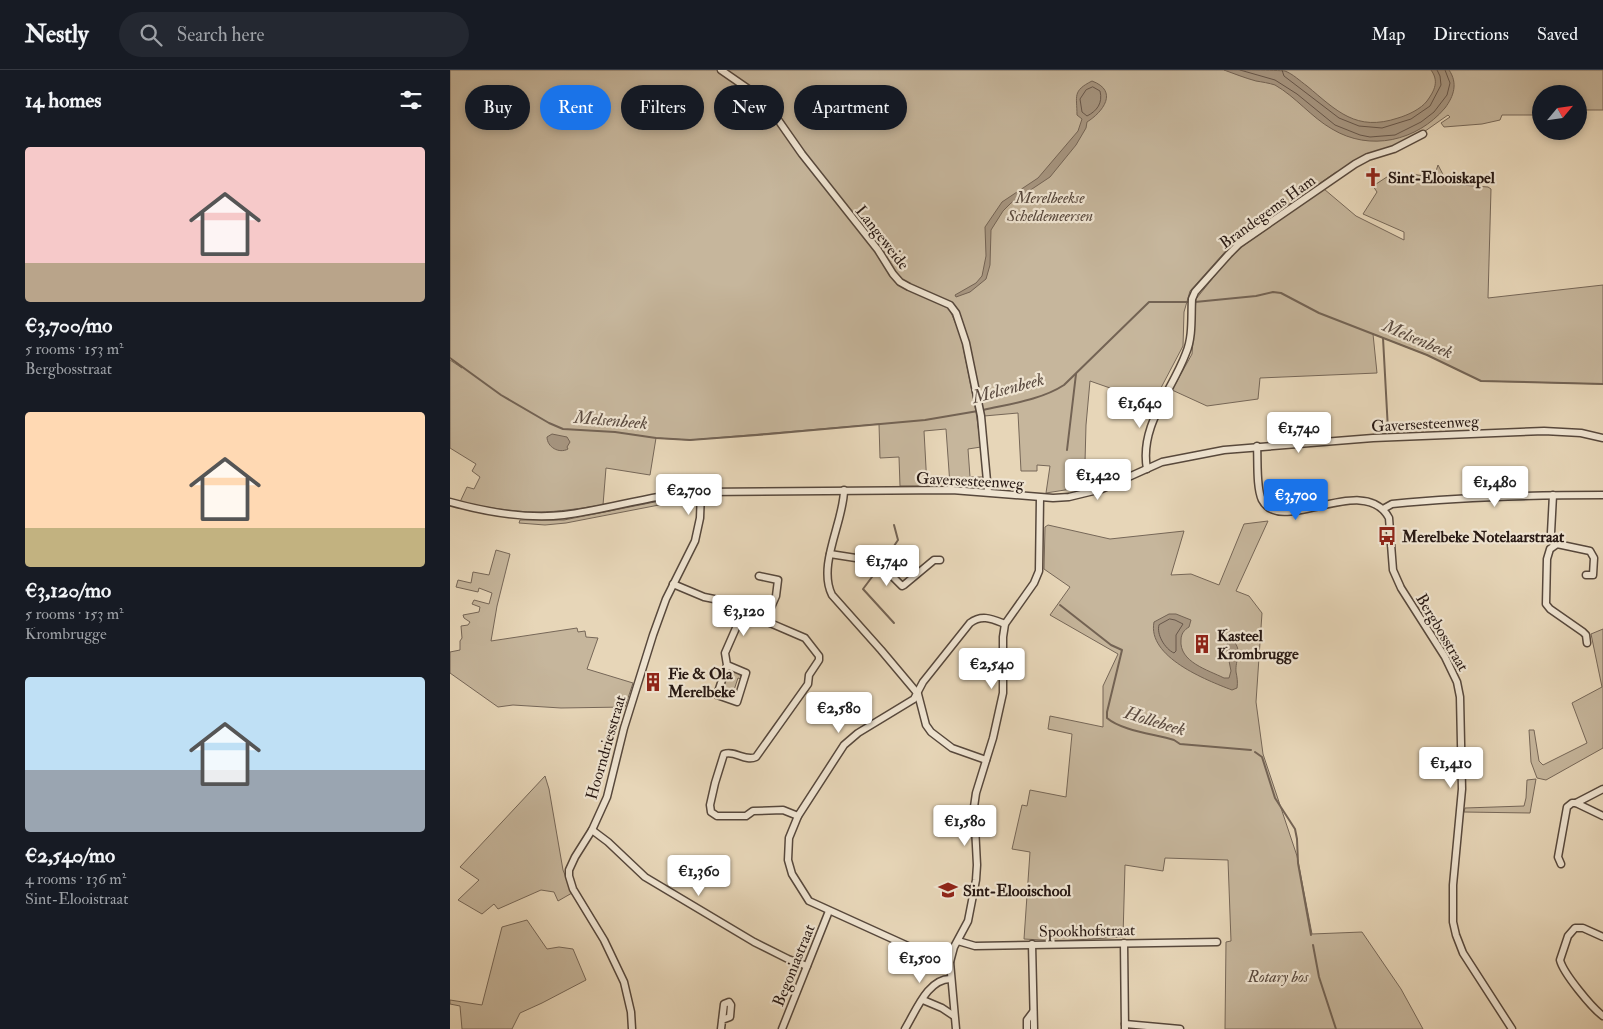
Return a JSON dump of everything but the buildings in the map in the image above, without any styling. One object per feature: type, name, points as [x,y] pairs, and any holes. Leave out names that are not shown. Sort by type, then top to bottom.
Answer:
[{"type":"street","name":"Langeweide","points":[[721,70],[760,97],[771,109],[802,154],[878,250],[893,274],[905,284],[937,298],[954,309],[966,343],[979,406],[988,492]]},
{"type":"street","name":"Brandegems Ham","points":[[1147,469],[1148,440],[1154,418],[1187,352],[1192,299],[1195,292],[1229,254],[1247,239],[1355,164],[1371,156],[1394,149],[1423,134]]},
{"type":"street","name":"Gaversesteenweg","points":[[450,502],[526,516],[549,516],[661,495],[701,492],[952,490],[1040,498],[1069,497],[1102,489],[1162,462],[1224,450],[1257,446],[1372,438],[1544,431],[1581,433],[1603,438]]},
{"type":"street","points":[[1257,446],[1260,491],[1266,506],[1272,510],[1286,512],[1345,501],[1370,502],[1383,509],[1392,504],[1553,495],[1603,495]]},
{"type":"street","points":[[844,490],[830,554],[828,580],[832,595],[882,650],[918,694],[926,725],[935,736],[962,752],[986,760]]},
{"type":"street","name":"Hoorndriesstraat","points":[[632,1029],[631,1012],[624,982],[604,940],[570,882],[569,870],[592,830],[607,797],[630,704],[653,635],[666,599],[695,541],[700,518],[701,492]]},
{"type":"street","points":[[1553,495],[1551,533],[1554,545]]},
{"type":"street","points":[[956,1029],[950,962],[954,947],[968,922],[976,880],[974,807],[976,793],[1003,693],[1003,637],[1005,624],[1037,577],[1040,565],[1040,498]]},
{"type":"street","name":"Bergbosstraat","points":[[1383,509],[1390,522],[1395,576],[1449,663],[1457,682],[1460,697],[1462,781],[1452,909],[1456,935],[1476,974],[1512,1029]]},
{"type":"street","points":[[1554,545],[1590,551],[1594,558],[1593,575],[1586,575]]},
{"type":"street","points":[[1554,545],[1550,549],[1547,559],[1546,604],[1577,633],[1586,635],[1587,643]]},
{"type":"street","points":[[830,554],[875,560],[902,586],[934,560],[940,560]]},
{"type":"street","points":[[759,576],[778,580],[776,596],[765,621]]},
{"type":"street","points":[[673,584],[805,638],[819,656],[808,684],[756,757],[750,759],[731,753],[724,754],[715,782],[710,809],[713,815],[717,816],[746,816],[753,811],[784,810],[798,816]]},
{"type":"street","points":[[727,665],[746,673],[736,702],[717,695],[727,665],[725,653],[743,612]]},
{"type":"street","points":[[950,962],[942,961],[809,901],[789,866],[790,838],[798,816],[844,745],[858,733],[914,700],[923,682],[970,623],[984,617],[1005,624]]},
{"type":"street","points":[[1561,864],[1558,857],[1567,807],[1572,802],[1576,802],[1603,789]]},
{"type":"street","points":[[1576,802],[1603,816]]},
{"type":"street","points":[[592,830],[608,842],[645,877],[754,942],[807,966]]},
{"type":"street","name":"Begoniastraat","points":[[782,1029],[829,911]]},
{"type":"street","points":[[1603,937],[1583,928],[1575,928],[1568,936],[1560,960],[1565,970],[1596,1011],[1603,1016]]},
{"type":"street","name":"Spookhofstraat","points":[[958,941],[975,946],[1217,942]]},
{"type":"street","points":[[1124,943],[1125,1027],[1180,1029]]},
{"type":"street","points":[[1032,944],[1034,1029]]},
{"type":"street","points":[[906,1029],[934,984],[943,979],[951,979]]},
{"type":"street","points":[[923,1000],[942,1008],[954,1016]]},
{"type":"street","points":[[1027,1029],[1027,1020],[1033,1012]]},
{"type":"street","points":[[721,1029],[722,1020]]},
{"type":"green space","points":[[450,70],[717,70],[738,85],[714,85],[714,130],[783,130],[877,254],[895,281],[949,308],[961,336],[981,447],[968,449],[970,477],[983,477],[983,483],[979,486],[950,485],[946,429],[924,431],[927,486],[900,486],[899,457],[880,458],[879,424],[690,440],[656,438],[650,475],[606,468],[603,505],[562,511],[527,512],[460,502],[467,487],[474,489],[480,477],[472,471],[476,464],[450,448],[450,360],[462,368],[450,358]]},
{"type":"green space","name":"Merelbeekse Scheldemeersen","points":[[724,70],[1603,70],[1603,110],[1588,110],[1588,85],[1532,85],[1532,115],[1502,115],[1500,120],[1482,124],[1444,127],[1441,123],[1450,117],[1448,115],[1421,134],[1339,173],[1336,172],[1230,246],[1190,291],[1184,312],[1183,346],[1153,403],[1090,381],[1085,462],[1083,463],[1090,486],[1046,493],[1050,466],[1037,465],[1037,471],[1021,471],[1018,413],[984,416],[964,326],[952,304],[909,285],[898,276],[803,153],[784,122],[784,85],[745,85]]},
{"type":"green space","points":[[1438,165],[1448,184],[1488,187],[1491,189],[1488,298],[1603,285],[1603,384],[1481,381],[1427,355],[1373,334],[1377,373],[1260,378],[1258,399],[1207,406],[1172,390],[1192,354],[1196,299],[1233,253],[1324,189],[1356,216],[1404,240],[1404,232],[1363,214],[1377,192],[1373,186],[1393,173],[1430,177],[1436,171]]},
{"type":"green space","points":[[690,496],[690,499],[566,523],[545,525],[519,523],[520,520],[564,520]]},
{"type":"green space","name":"Rotary bos","points":[[1268,521],[1236,591],[1249,596],[1262,613],[1256,702],[1263,754],[1297,856],[1312,934],[1362,932],[1401,989],[1423,1029],[1225,1029],[1226,942],[1231,941],[1228,860],[1165,858],[1163,871],[1125,865],[1123,937],[1060,941],[1024,939],[1030,852],[1012,849],[1022,805],[1027,806],[1030,790],[1066,797],[1072,734],[1048,729],[1050,716],[1103,727],[1103,686],[1118,654],[1050,615],[1070,587],[1044,569],[1045,527],[1048,525],[1110,539],[1184,531],[1171,575],[1191,574],[1219,585],[1244,524]]},
{"type":"green space","points":[[496,550],[510,554],[497,606],[491,641],[577,628],[578,632],[585,631],[586,637],[598,638],[587,669],[633,683],[625,707],[561,708],[513,705],[498,707],[450,673],[450,652],[460,650],[461,626],[468,625],[470,622],[463,615],[479,612],[480,607],[472,604],[474,600],[489,604],[492,593],[479,588],[478,592],[456,587],[458,580],[471,583],[473,572],[489,575]]},
{"type":"green space","points":[[1603,629],[1603,748],[1546,780],[1537,778],[1531,762],[1529,730],[1534,730],[1539,761],[1543,765],[1587,743],[1572,703],[1602,687],[1591,634]]},
{"type":"green space","points":[[731,670],[740,674],[741,679],[738,678],[733,693],[736,694],[733,698],[721,692],[727,672]]},
{"type":"green space","points":[[545,776],[563,870],[572,893],[558,901],[554,892],[541,890],[498,909],[494,904],[482,914],[458,900],[479,880],[460,867]]},
{"type":"green space","points":[[1536,779],[1530,813],[1464,812],[1465,808],[1524,806],[1527,780]]},
{"type":"green space","points":[[527,920],[547,949],[559,947],[573,949],[586,980],[520,1013],[512,1029],[462,1029],[460,1006],[450,1004],[450,1000],[482,1005],[502,927]]},
{"type":"water","points":[[1224,70],[1285,71],[1348,117],[1370,122],[1383,122],[1398,118],[1421,107],[1430,97],[1435,86],[1435,78],[1431,70],[1449,70],[1452,75],[1454,89],[1451,99],[1445,108],[1421,128],[1392,140],[1362,140],[1332,129],[1275,85],[1252,80]]},
{"type":"water","points":[[1092,81],[1105,90],[1107,96],[1103,107],[1087,122],[1086,128],[1076,145],[1050,177],[1011,203],[1003,211],[991,230],[990,265],[986,279],[970,292],[956,297],[955,295],[976,283],[982,276],[986,256],[985,227],[1002,202],[1038,178],[1078,131],[1082,119],[1077,115],[1076,99],[1078,91]]},
{"type":"water","points":[[552,434],[567,437],[570,442],[567,447],[568,449],[561,451],[551,447],[547,437]]},
{"type":"water","points":[[1169,614],[1176,614],[1191,620],[1189,627],[1183,632],[1181,638],[1182,648],[1190,660],[1224,678],[1229,678],[1231,671],[1226,646],[1233,641],[1236,644],[1238,648],[1237,688],[1232,690],[1208,680],[1169,656],[1160,646],[1154,635],[1154,622]]},
{"type":"waterway","name":"Melsenbeek","points":[[1195,302],[1256,296],[1273,292],[1281,293],[1319,313],[1427,355],[1481,381],[1603,384]]},
{"type":"waterway","name":"Melsenbeek","points":[[983,410],[1035,398],[1064,385],[1149,302],[1190,302]]},
{"type":"waterway","points":[[1383,338],[1388,430]]},
{"type":"waterway","name":"Melsenbeek","points":[[450,358],[501,395],[563,429],[690,440],[925,420],[978,411]]},
{"type":"waterway","points":[[1067,450],[1076,374]]},
{"type":"waterway","points":[[884,561],[898,540],[894,525]]},
{"type":"waterway","points":[[878,569],[863,589],[894,623]]},
{"type":"waterway","name":"Hollebeek","points":[[1060,605],[1111,645],[1122,650],[1107,718],[1121,726],[1174,740],[1180,744],[1251,750]]},
{"type":"waterway","name":"Hollebeek","points":[[1255,752],[1262,757],[1275,798],[1295,829],[1298,863],[1311,935]]},
{"type":"waterway","name":"Hollebeek","points":[[1313,945],[1319,977],[1336,1029]]},
{"type":"place","name":"Sint-Elooiskapel","points":[[1373,177]]},
{"type":"place","name":"Merelbeke Notelaarstraat","points":[[1387,536]]},
{"type":"place","name":"Kasteel Krombrugge","points":[[1202,644]]},
{"type":"place","name":"Fie & Ola Merelbeke","points":[[653,682]]},
{"type":"place","name":"Sint-Elooischool","points":[[948,890]]}]
